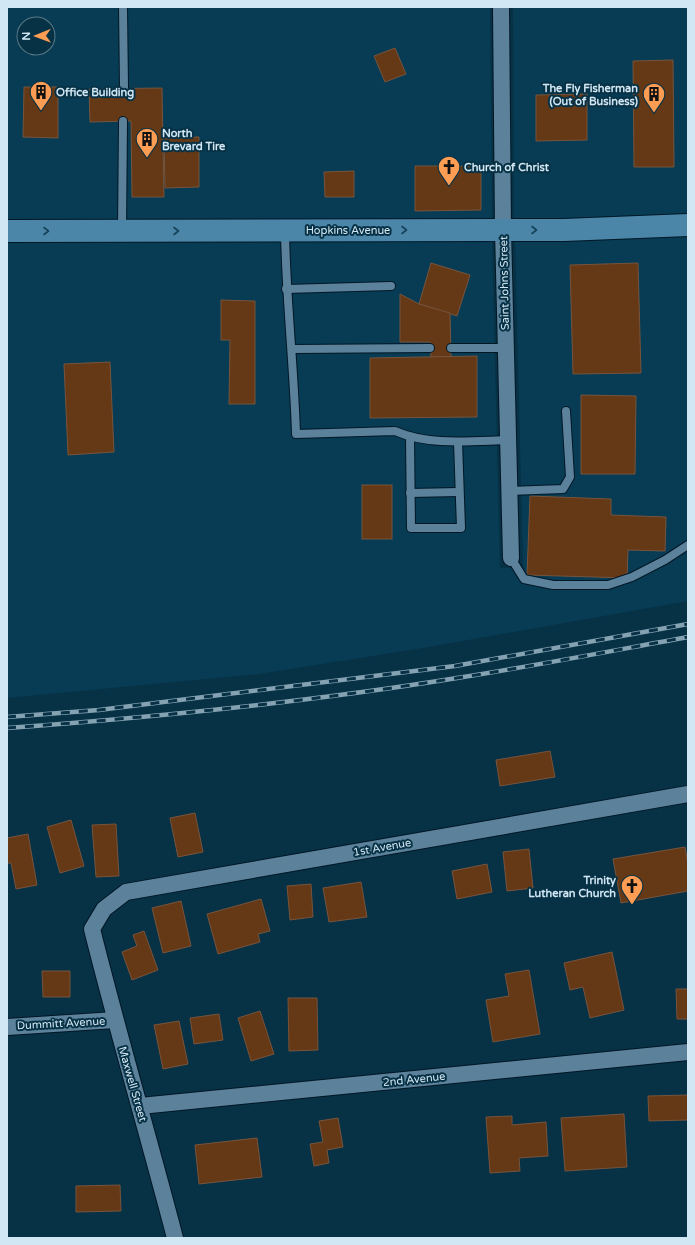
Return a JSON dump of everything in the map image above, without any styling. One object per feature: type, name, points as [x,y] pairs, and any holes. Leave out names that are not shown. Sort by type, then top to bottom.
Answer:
[{"type":"main road","name":"Hopkins Avenue","points":[[7,232],[503,230],[624,228],[688,225]]},
{"type":"street","name":"Saint Johns Street","points":[[501,7],[503,230],[511,558]]},
{"type":"street","name":"1st Avenue","points":[[92,929],[104,909],[126,892],[688,794]]},
{"type":"street","name":"Maxwell Street","points":[[92,929],[115,1020],[140,1106],[175,1238]]},
{"type":"street","name":"Dummitt Avenue","points":[[7,1027],[115,1020]]},
{"type":"street","name":"2nd Avenue","points":[[140,1106],[688,1052]]},
{"type":"lane","points":[[123,7],[124,88]]},
{"type":"lane","points":[[122,231],[123,121]]},
{"type":"lane","points":[[285,231],[286,289],[292,349],[296,434],[395,431],[410,437],[458,442],[508,440]]},
{"type":"lane","points":[[286,289],[391,286]]},
{"type":"lane","points":[[292,349],[430,348]]},
{"type":"lane","points":[[451,348],[506,348]]},
{"type":"lane","points":[[509,491],[563,489],[570,477],[566,411]]},
{"type":"lane","points":[[410,437],[410,528],[460,528],[458,442]]},
{"type":"lane","points":[[410,493],[459,492]]},
{"type":"lane","points":[[511,558],[524,578],[553,585],[608,585],[632,578],[665,560],[688,545]]},
{"type":"shaded area","points":[[7,7],[490,7],[492,220],[7,221]]},
{"type":"shaded area","points":[[513,7],[688,7],[688,215],[514,220]]},
{"type":"shaded area","points":[[688,235],[688,601],[423,648],[259,674],[7,698],[7,242],[492,240],[500,568],[523,567],[515,240]]},
{"type":"building","points":[[395,48],[406,74],[385,82],[374,56]]},
{"type":"building","name":"The Fly Fisherman (Out of Business)","points":[[673,60],[674,167],[634,167],[633,61]]},
{"type":"building","name":"Office Building","points":[[24,87],[58,87],[58,138],[23,137]]},
{"type":"building","name":"North Brevard Tire","points":[[162,88],[164,197],[132,197],[131,121],[90,122],[89,89]]},
{"type":"building","points":[[587,94],[587,140],[536,141],[536,95]]},
{"type":"building","points":[[199,137],[199,187],[165,188],[164,138]]},
{"type":"building","points":[[415,166],[481,166],[481,210],[415,211]]},
{"type":"building","points":[[354,171],[354,197],[325,197],[324,172]]},
{"type":"building","points":[[431,263],[470,275],[457,316],[419,304]]},
{"type":"building","points":[[638,263],[641,373],[573,374],[570,265]]},
{"type":"building","points":[[400,294],[419,304],[450,313],[451,357],[431,357],[430,342],[400,342]]},
{"type":"building","points":[[221,300],[255,301],[255,404],[229,404],[230,340],[221,340]]},
{"type":"building","points":[[477,356],[477,417],[370,418],[370,358]]},
{"type":"building","points":[[110,362],[114,452],[68,455],[64,364]]},
{"type":"building","points":[[581,395],[636,396],[635,474],[581,474]]},
{"type":"building","points":[[362,485],[392,485],[392,539],[362,539]]},
{"type":"building","points":[[530,496],[611,499],[611,515],[666,517],[665,551],[628,550],[627,578],[527,575]]},
{"type":"building","points":[[550,751],[555,777],[500,786],[496,760]]},
{"type":"building","points":[[195,813],[203,852],[178,857],[170,818]]},
{"type":"building","points":[[71,820],[84,866],[60,873],[47,827]]},
{"type":"building","points":[[116,824],[119,876],[96,877],[92,825]]},
{"type":"building","points":[[28,834],[37,885],[16,889],[11,863],[7,863],[7,838]]},
{"type":"building","points":[[685,847],[688,864],[688,891],[621,903],[613,859]]},
{"type":"building","points":[[529,849],[533,888],[507,891],[503,852]]},
{"type":"building","points":[[487,864],[492,892],[457,899],[452,871]]},
{"type":"building","points":[[361,882],[367,917],[329,922],[323,888]]},
{"type":"building","points":[[311,884],[313,917],[290,920],[287,886]]},
{"type":"building","points":[[261,899],[270,931],[258,934],[260,942],[218,954],[207,914]]},
{"type":"building","points":[[181,901],[191,946],[163,953],[152,908]]},
{"type":"building","points":[[144,931],[158,970],[132,980],[122,952],[137,946],[133,935]]},
{"type":"building","points":[[612,952],[624,1010],[590,1018],[583,987],[570,990],[564,963]]},
{"type":"building","points":[[529,970],[540,1034],[493,1042],[486,1000],[509,996],[505,974]]},
{"type":"building","points":[[42,971],[70,971],[70,997],[43,997]]},
{"type":"building","points":[[676,989],[688,989],[688,1019],[677,1019]]},
{"type":"building","points":[[288,998],[317,998],[318,1050],[289,1051]]},
{"type":"building","points":[[260,1011],[274,1054],[251,1061],[238,1018]]},
{"type":"building","points":[[219,1014],[223,1040],[194,1044],[190,1018]]},
{"type":"building","points":[[179,1021],[188,1064],[163,1069],[154,1025]]},
{"type":"building","points":[[688,1095],[688,1120],[649,1121],[648,1096]]},
{"type":"building","points":[[624,1114],[627,1167],[565,1171],[561,1118]]},
{"type":"building","points":[[512,1116],[512,1125],[546,1122],[548,1156],[519,1158],[520,1171],[490,1173],[486,1117]]},
{"type":"building","points":[[338,1118],[343,1147],[327,1150],[329,1163],[314,1166],[310,1144],[323,1142],[319,1121]]},
{"type":"building","points":[[257,1138],[262,1177],[199,1184],[195,1145]]},
{"type":"building","points":[[120,1185],[121,1211],[76,1212],[76,1186]]},
{"type":"railway","points":[[7,717],[99,710],[455,666],[688,624]]},
{"type":"railway","points":[[7,728],[176,714],[401,687],[688,637]]},
{"type":"place","name":"Office Building","points":[[41,112]]},
{"type":"place","name":"The Fly Fisherman (Out of Business)","points":[[654,114]]},
{"type":"place","name":"North Brevard Tire","points":[[147,158]]},
{"type":"place","name":"Church of Christ","points":[[449,186]]},
{"type":"place","name":"Trinity Lutheran Church","points":[[632,906]]}]
